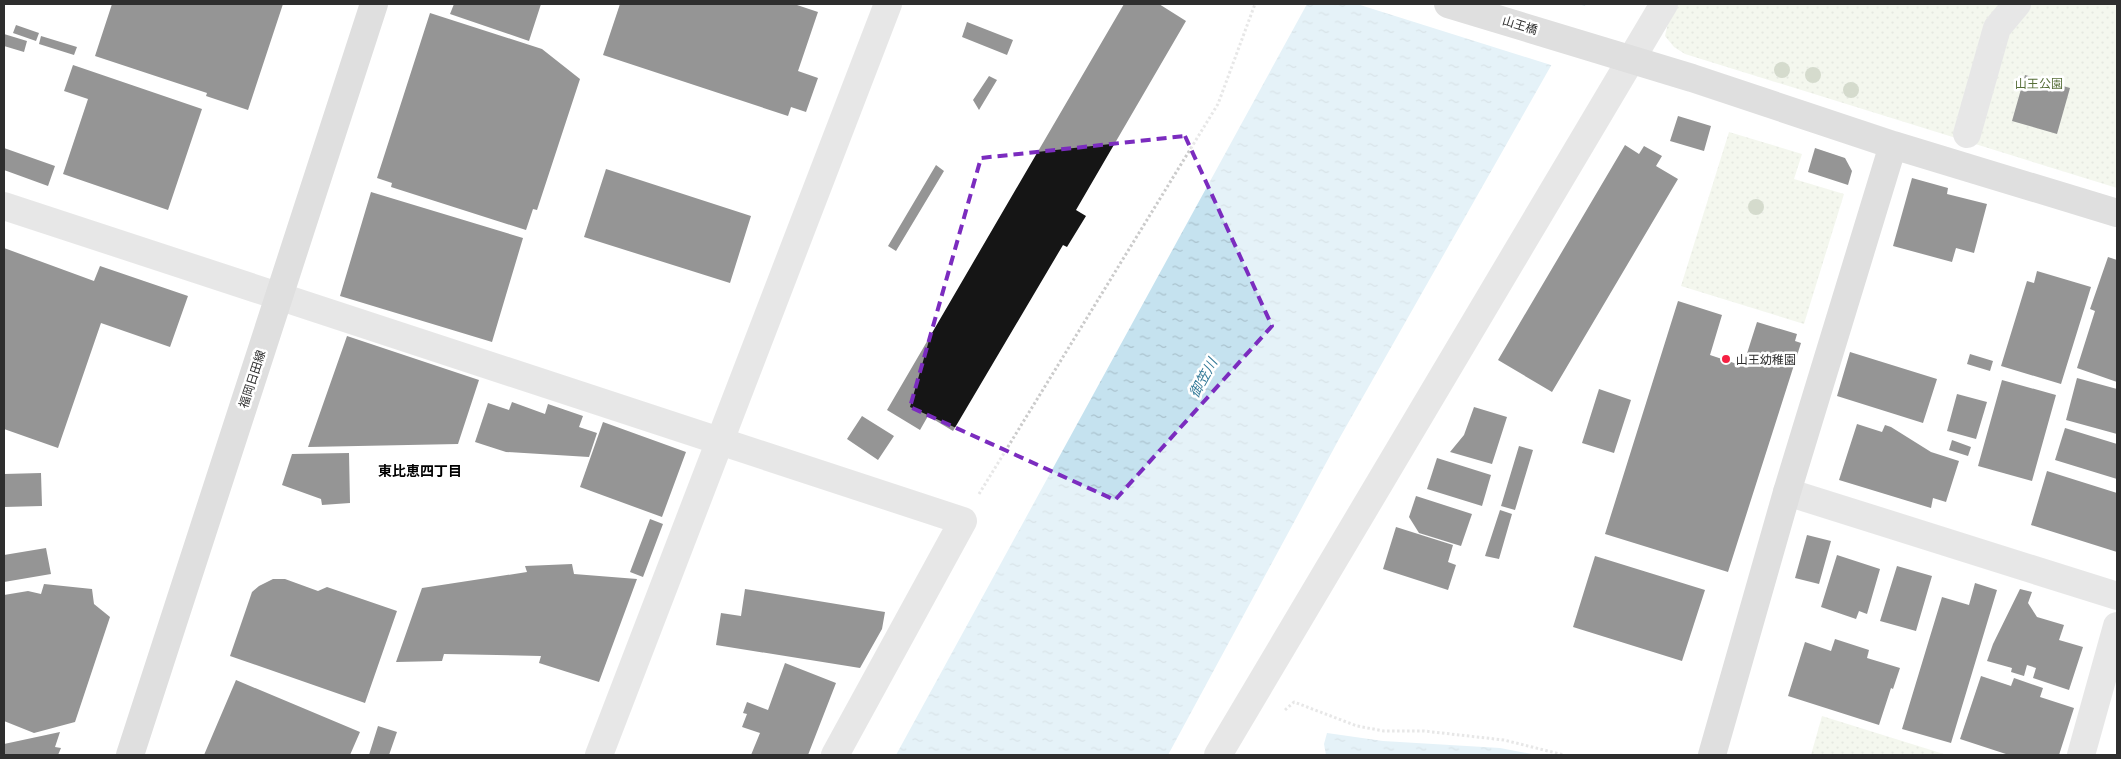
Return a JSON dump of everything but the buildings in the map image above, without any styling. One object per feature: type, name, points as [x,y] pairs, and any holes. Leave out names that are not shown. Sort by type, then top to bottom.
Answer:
[{"type":"street","name":"福岡日田線","points":[[130,755],[374,4]]},
{"type":"street","points":[[599,755],[888,4]]},
{"type":"street","name":"山王橋","points":[[1448,4],[1593,47],[1893,145],[2117,213]]},
{"type":"street","points":[[1218,755],[1664,4]]},
{"type":"street","points":[[1967,134],[1997,28],[2017,4]]},
{"type":"street","points":[[1712,755],[1787,492],[1893,145]]},
{"type":"street","points":[[4,206],[963,520],[834,755]]},
{"type":"street","points":[[1787,492],[2117,596]]},
{"type":"street","points":[[2081,755],[2117,626]]},
{"type":"path","points":[[963,520],[1218,104],[1255,4]]},
{"type":"path","points":[[1280,714],[1294,702],[1356,726],[1384,731],[1424,731],[1504,740],[1564,755]]},
{"type":"highlighted area","points":[[1185,136],[1272,326],[1115,500],[910,407],[981,158]]},
{"type":"green space","name":"山王公園","points":[[1676,4],[2117,4],[2117,188],[1685,54],[1674,47],[1665,36],[1670,14]]},
{"type":"green space","points":[[1729,132],[1802,154],[1794,179],[1844,194],[1804,324],[1681,286]]},
{"type":"green space","points":[[1822,716],[1947,755],[1811,755]]},
{"type":"water","name":"御笠川","points":[[1307,4],[1586,4],[1339,439],[1168,755],[896,755]]},
{"type":"water","points":[[1327,733],[1383,741],[1500,748],[1537,755],[1326,755],[1324,744]]},
{"type":"pier","points":[[1357,4],[1578,4],[1588,7],[1554,66]]},
{"type":"place","name":"山王幼稚園","points":[[1726,359]]},
{"type":"district","name":"東比恵四丁目","points":[[420,471]]}]
